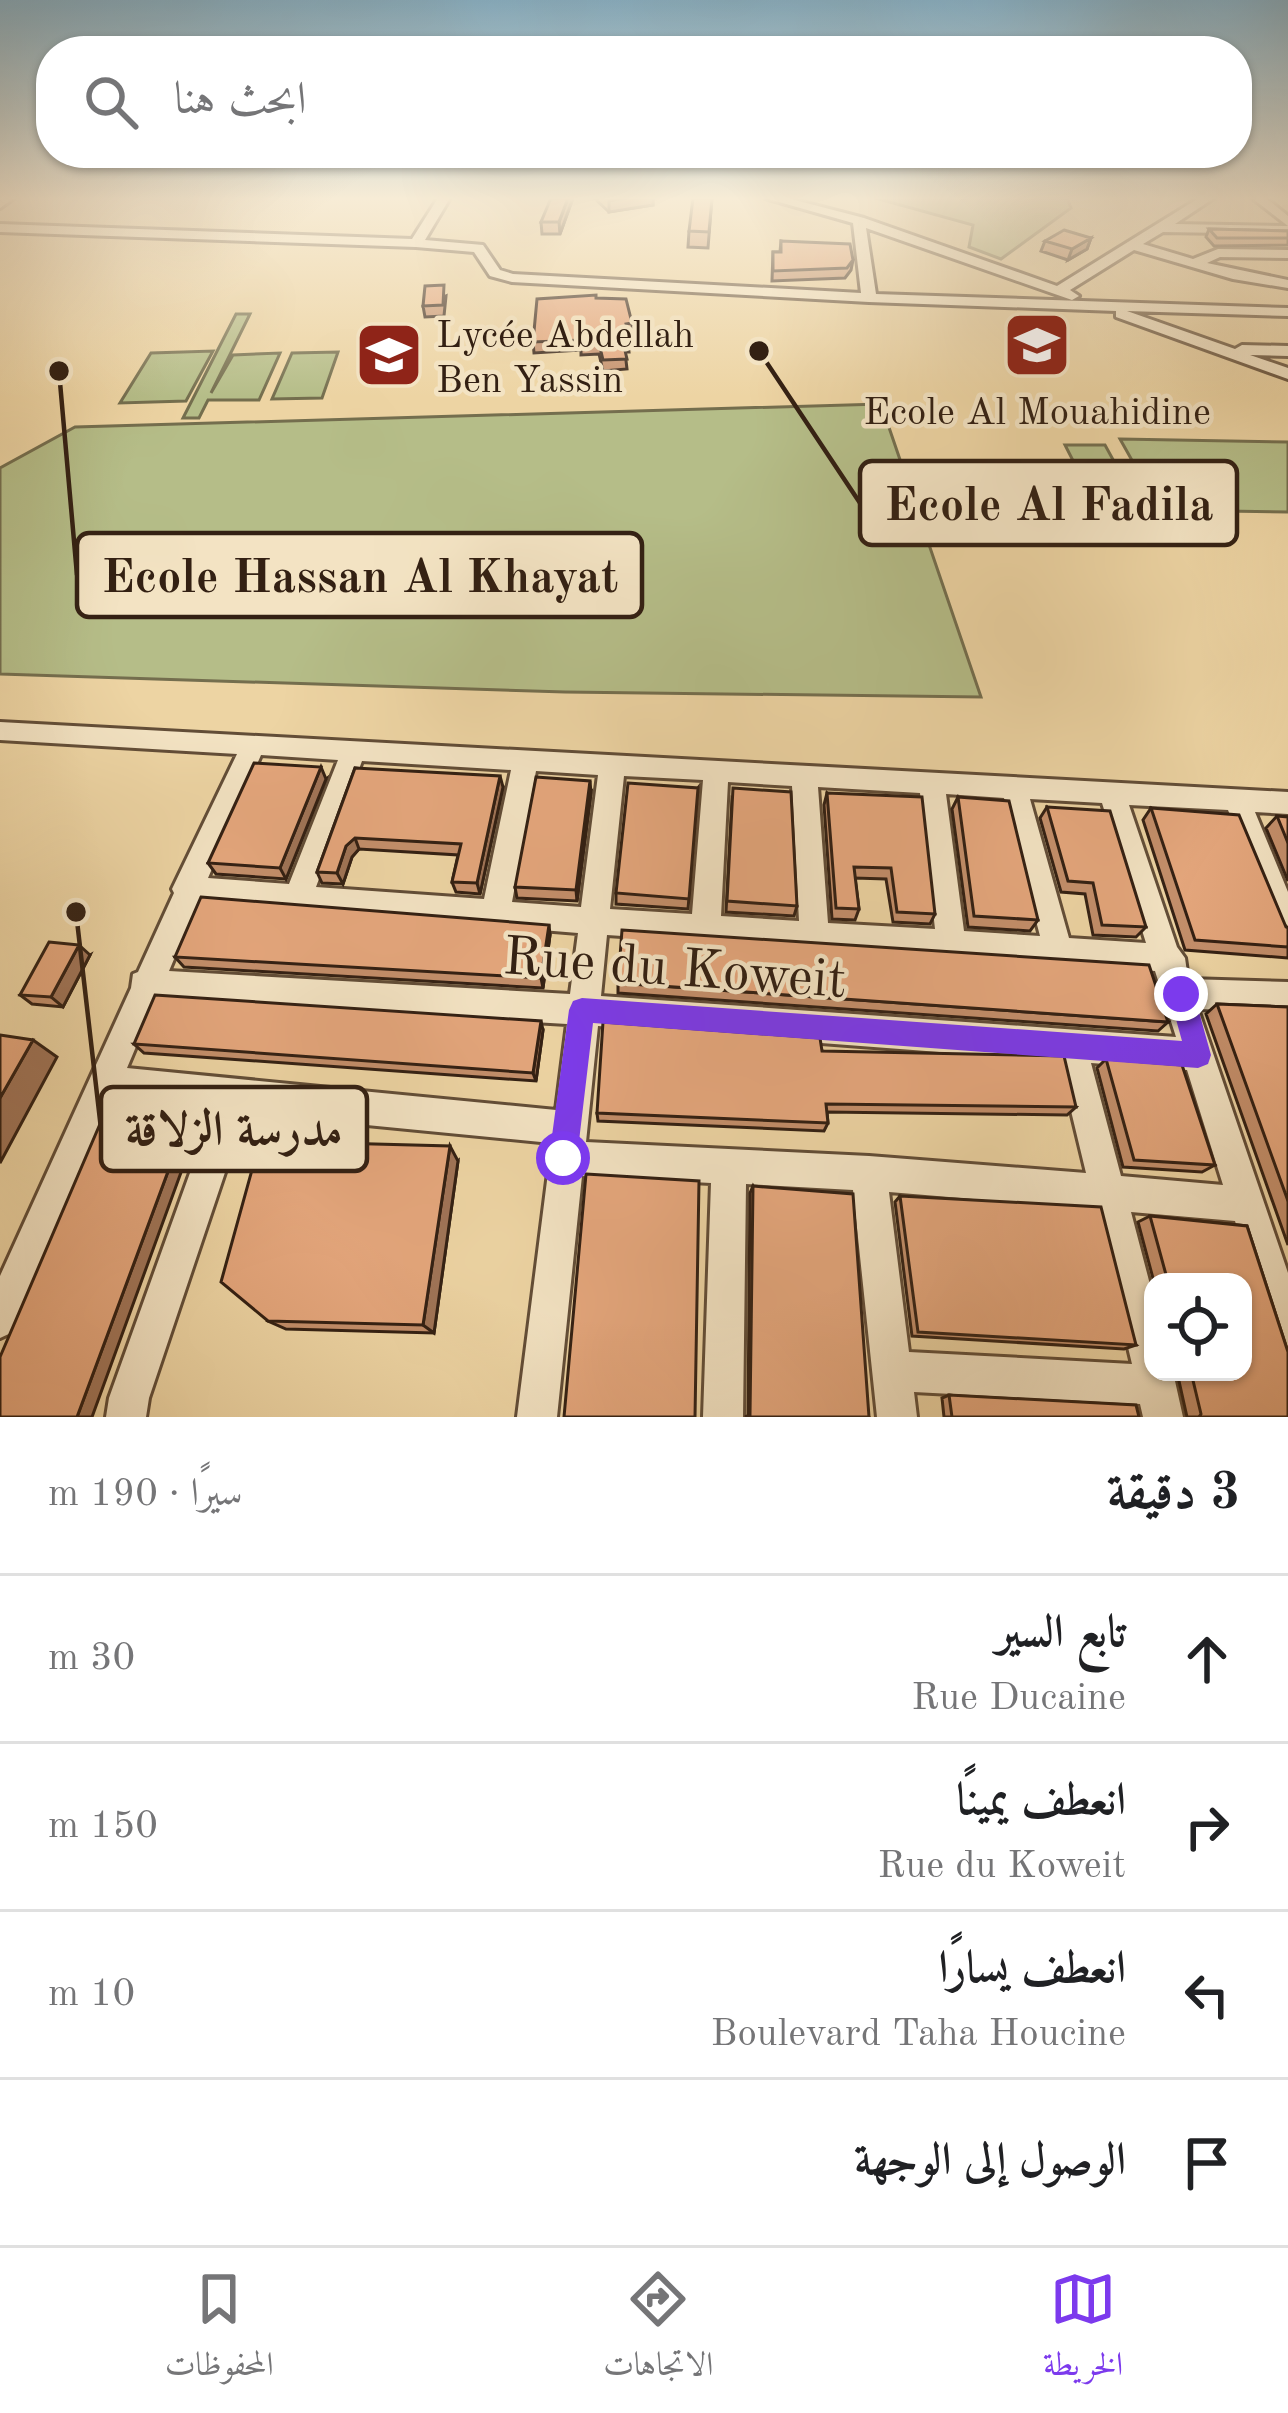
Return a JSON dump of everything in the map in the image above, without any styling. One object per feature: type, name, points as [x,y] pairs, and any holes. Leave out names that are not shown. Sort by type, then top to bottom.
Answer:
[{"type":"street","points":[[489,264],[495,273],[524,279],[868,298],[1288,312]]},
{"type":"street","points":[[864,264],[868,298]]},
{"type":"street","points":[[982,264],[1288,374]]},
{"type":"street","points":[[1059,291],[1102,264]]},
{"type":"street","points":[[1200,264],[1288,284]]},
{"type":"street","points":[[1219,349],[1288,351]]},
{"type":"street","points":[[0,730],[1288,802]]},
{"type":"street","points":[[0,1319],[253,745]]},
{"type":"street","points":[[298,898],[353,750]]},
{"type":"street","points":[[495,913],[526,760]]},
{"type":"street","points":[[537,1417],[612,765]]},
{"type":"street","points":[[706,927],[716,771]]},
{"type":"street","points":[[804,776],[814,933]]},
{"type":"street","points":[[932,783],[951,943]]},
{"type":"street","points":[[1014,787],[1058,950]]},
{"type":"street","points":[[1112,793],[1170,958],[1244,1204],[1279,1272],[1288,1329]]},
{"type":"street","points":[[1237,800],[1288,927]]},
{"type":"street","points":[[187,889],[1170,958]]},
{"type":"street","name":"Rue du Koweit","points":[[144,984],[1198,1055]]},
{"type":"street","points":[[1181,994],[1288,997]]},
{"type":"street","points":[[894,1371],[1157,1386],[1071,1046]]},
{"type":"street","points":[[102,1082],[235,1095],[729,1167],[1106,1190],[1244,1204]]},
{"type":"street","points":[[126,1417],[235,1095]]},
{"type":"street","points":[[723,1417],[729,1167]]},
{"type":"street","points":[[869,1173],[898,1417]]},
{"type":"green space","points":[[236,314],[250,314],[211,393],[233,355],[280,353],[259,400],[208,400],[199,418],[183,418]]},
{"type":"green space","points":[[213,351],[186,401],[120,403],[151,353]]},
{"type":"green space","points":[[338,352],[322,398],[272,399],[292,353]]},
{"type":"green space","points":[[881,404],[981,697],[565,692],[0,674],[0,468],[75,427]]},
{"type":"green space","points":[[1120,439],[1288,442],[1288,512],[1160,510]]},
{"type":"green space","points":[[1065,445],[1105,445],[1128,487],[1086,486]]},
{"type":"building","points":[[773,264],[850,264],[847,268],[773,271]]},
{"type":"building","points":[[444,285],[443,305],[423,306],[425,286]]},
{"type":"building","points":[[596,295],[626,299],[632,323],[626,324],[629,342],[623,342],[627,359],[603,360],[599,343],[533,342],[537,299]]},
{"type":"building","points":[[254,763],[321,767],[280,868],[208,863]]},
{"type":"building","points":[[355,768],[500,776],[477,883],[452,882],[461,844],[355,838],[346,846],[337,873],[317,872]]},
{"type":"building","points":[[536,777],[590,781],[576,890],[515,887]]},
{"type":"building","points":[[628,783],[698,788],[689,899],[616,893]]},
{"type":"building","points":[[733,788],[791,792],[797,906],[727,901]]},
{"type":"building","points":[[827,793],[922,797],[935,914],[897,912],[891,868],[854,867],[859,909],[836,908]]},
{"type":"building","points":[[958,797],[1009,801],[1038,920],[974,916]]},
{"type":"building","points":[[1047,807],[1110,811],[1146,927],[1102,925],[1093,883],[1068,881]]},
{"type":"building","points":[[1151,808],[1239,815],[1288,928],[1288,947],[1195,940]]},
{"type":"building","points":[[1277,816],[1288,817],[1288,843]]},
{"type":"building","points":[[201,897],[549,925],[541,978],[175,957]]},
{"type":"building","points":[[622,930],[1149,965],[1168,1022],[618,983]]},
{"type":"building","points":[[49,942],[79,945],[51,997],[20,995]]},
{"type":"building","points":[[155,995],[541,1021],[533,1073],[134,1044]]},
{"type":"building","points":[[1217,1004],[1288,1007],[1288,1201]]},
{"type":"building","points":[[603,1022],[820,1038],[822,1051],[1064,1056],[1076,1107],[826,1104],[828,1123],[597,1113]]},
{"type":"building","points":[[0,1035],[33,1040],[0,1098]]},
{"type":"building","points":[[1106,1059],[1182,1065],[1215,1165],[1134,1160]]},
{"type":"building","points":[[112,1096],[193,1104],[77,1417],[0,1417],[0,1357]]},
{"type":"building","points":[[260,1141],[450,1146],[423,1325],[268,1321],[221,1282]]},
{"type":"building","points":[[586,1174],[699,1181],[695,1417],[564,1417]]},
{"type":"building","points":[[753,1186],[853,1194],[869,1417],[745,1417],[750,1415]]},
{"type":"building","points":[[900,1196],[1101,1207],[1136,1345],[918,1332]]},
{"type":"building","points":[[1150,1216],[1247,1226],[1288,1352],[1288,1417],[1199,1417],[1193,1381],[1252,1381],[1252,1273],[1166,1273]]},
{"type":"building","points":[[949,1395],[1136,1405],[1139,1417],[952,1417]]},
{"type":"place","name":"Ecole Al Mouahidine","points":[[1037,345]]},
{"type":"place","name":"Ecole Al Fadila","points":[[759,351]]},
{"type":"place","name":"Lycée Abdellah Ben Yassin","points":[[389,355]]},
{"type":"place","name":"Ecole Hassan Al Khayat","points":[[59,371]]},
{"type":"place","name":"مدرسة الزلاقة","points":[[76,912]]},
{"type":"route","points":[[563,1158],[582,1010],[1198,1055],[1181,994]]}]
